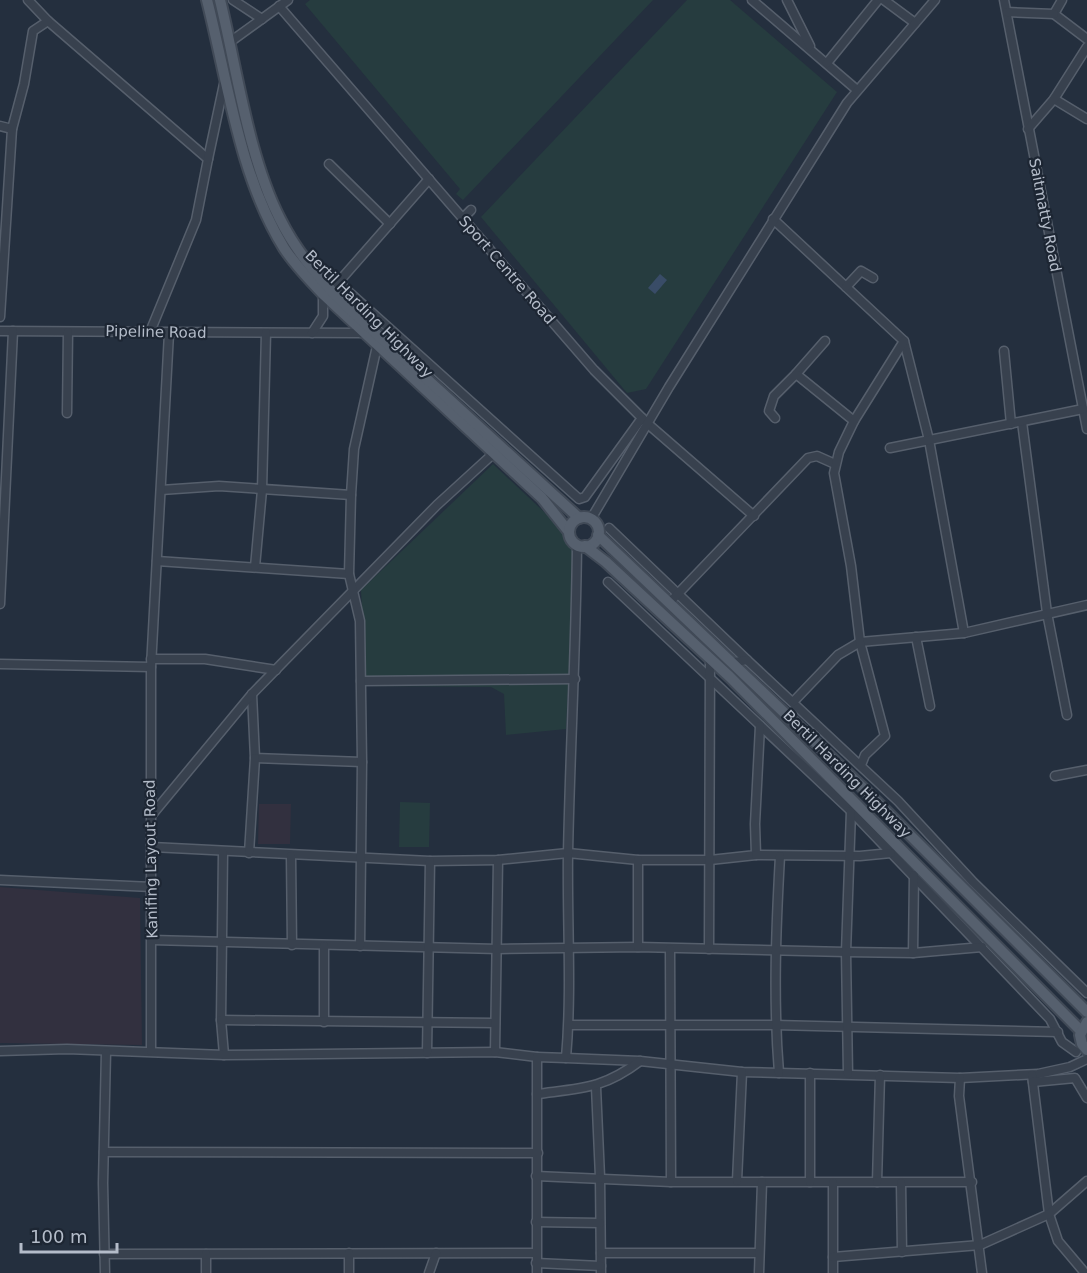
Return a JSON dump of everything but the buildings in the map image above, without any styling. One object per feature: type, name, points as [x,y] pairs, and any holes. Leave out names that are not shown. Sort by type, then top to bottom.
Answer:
[{"type":"main road","name":"Bertil Harding Highway","points":[[207,0],[253,181],[268,219],[297,266],[331,289],[382,338],[585,518]]},
{"type":"main road","name":"Bertil Harding Highway","points":[[219,0],[258,161],[272,202],[295,246],[331,289],[363,333],[542,498],[569,532]]},
{"type":"main road","points":[[585,518],[596,524],[598,535],[595,542],[581,546],[569,532],[571,525],[585,518]]},
{"type":"main road","name":"Bertil Harding Highway","points":[[598,535],[735,662],[1087,1012]]},
{"type":"main road","name":"Bertil Harding Highway","points":[[581,546],[606,562],[710,659],[1082,1029],[1082,1051]]},
{"type":"street","points":[[28,0],[48,21],[208,159]]},
{"type":"street","points":[[233,0],[262,18]]},
{"type":"street","points":[[230,42],[288,0]]},
{"type":"street","points":[[752,0],[856,90]]},
{"type":"street","points":[[787,0],[811,49]]},
{"type":"street","points":[[827,63],[878,0]]},
{"type":"street","points":[[884,0],[915,23]]},
{"type":"street","points":[[585,518],[856,90],[935,0]]},
{"type":"street","name":"Saitmatty Road","points":[[1004,0],[1087,429]]},
{"type":"street","points":[[1054,14],[1062,0]]},
{"type":"street","name":"Sport Centre Road","points":[[279,6],[594,370],[645,421],[754,516]]},
{"type":"street","points":[[1007,12],[1054,14],[1087,39]]},
{"type":"street","points":[[0,317],[4,198],[12,129],[24,84],[33,31],[48,21]]},
{"type":"street","points":[[1028,129],[1054,99],[1086,50]]},
{"type":"street","points":[[150,332],[196,220],[225,77]]},
{"type":"street","points":[[1054,99],[1087,119]]},
{"type":"street","points":[[0,126],[12,129]]},
{"type":"street","points":[[329,164],[390,224]]},
{"type":"street","points":[[312,333],[323,316],[331,289],[429,179]]},
{"type":"street","points":[[463,219],[471,210]]},
{"type":"street","points":[[773,219],[904,341],[928,440],[964,633]]},
{"type":"street","points":[[846,287],[861,271],[873,278]]},
{"type":"street","points":[[331,289],[579,499],[585,497],[645,421]]},
{"type":"street","name":"Pipeline Road","points":[[0,331],[363,333]]},
{"type":"street","points":[[0,604],[13,331]]},
{"type":"street","points":[[67,413],[68,332]]},
{"type":"street","name":"Kanifing Layout Road","points":[[151,1051],[151,663],[169,333]]},
{"type":"street","points":[[255,567],[261,490],[266,333]]},
{"type":"street","points":[[774,418],[769,411],[774,396],[825,341]]},
{"type":"street","points":[[861,765],[865,755],[885,736],[860,642],[851,566],[836,485],[835,464],[854,421],[904,341]]},
{"type":"street","points":[[360,946],[362,762],[360,621],[350,574],[351,495],[354,449],[377,346]]},
{"type":"street","points":[[1004,351],[1011,424]]},
{"type":"street","points":[[796,374],[854,421]]},
{"type":"street","points":[[890,448],[1083,409]]},
{"type":"street","points":[[1022,422],[1047,613],[1067,716]]},
{"type":"street","points":[[151,816],[252,694],[437,506],[494,453]]},
{"type":"street","points":[[670,602],[808,458],[817,456],[835,464]]},
{"type":"street","points":[[161,490],[219,486],[351,495]]},
{"type":"street","points":[[609,528],[861,765],[989,898],[1087,993]]},
{"type":"street","points":[[566,1058],[569,1025],[568,853],[581,546]]},
{"type":"street","points":[[156,561],[350,574]]},
{"type":"street","points":[[608,582],[850,811],[1050,1019],[1062,1041],[1082,1051],[1070,1067]]},
{"type":"street","points":[[794,701],[838,655],[860,642],[964,633],[1087,605]]},
{"type":"street","points":[[916,637],[930,706]]},
{"type":"street","points":[[0,664],[151,663],[205,659],[276,670]]},
{"type":"street","points":[[709,949],[712,680],[710,659]]},
{"type":"street","points":[[735,662],[747,660]]},
{"type":"street","points":[[361,681],[575,679]]},
{"type":"street","points":[[249,853],[255,758],[252,694]]},
{"type":"street","points":[[756,855],[755,824],[760,726]]},
{"type":"street","points":[[255,758],[362,762]]},
{"type":"street","points":[[1055,776],[1087,770]]},
{"type":"street","points":[[848,1074],[846,952],[850,811]]},
{"type":"street","points":[[152,847],[223,853],[430,861],[498,860],[568,853],[639,860],[710,860],[756,855],[850,856],[891,852]]},
{"type":"street","points":[[223,853],[221,1020],[224,1055]]},
{"type":"street","points":[[291,856],[292,945]]},
{"type":"street","points":[[779,1073],[775,1025],[775,950],[780,856]]},
{"type":"street","points":[[495,1052],[498,860]]},
{"type":"street","points":[[638,947],[639,860]]},
{"type":"street","points":[[427,1053],[430,861]]},
{"type":"street","points":[[913,952],[914,875]]},
{"type":"street","points":[[0,880],[152,887]]},
{"type":"street","points":[[152,940],[221,944],[429,948],[638,947],[846,952],[913,952],[982,947]]},
{"type":"street","points":[[324,946],[324,1022]]},
{"type":"street","points":[[670,949],[671,1182]]},
{"type":"street","points":[[221,1020],[495,1023]]},
{"type":"street","points":[[569,1025],[775,1025],[1058,1032]]},
{"type":"street","points":[[0,1052],[67,1049],[224,1055],[495,1052],[537,1057],[640,1061],[742,1072],[960,1078],[1075,1078],[1087,1098]]},
{"type":"street","points":[[105,1273],[106,1052]]},
{"type":"street","points":[[537,1057],[537,1273]]},
{"type":"street","points":[[1032,1078],[1070,1067],[1087,1059]]},
{"type":"street","points":[[537,1094],[596,1087],[619,1077],[640,1061]]},
{"type":"street","points":[[737,1181],[742,1072]]},
{"type":"street","points":[[810,1073],[810,1182]]},
{"type":"street","points":[[877,1182],[880,1075]]},
{"type":"street","points":[[960,1078],[959,1096],[972,1182],[982,1273]]},
{"type":"street","points":[[1032,1078],[1049,1214],[1058,1241],[1085,1273]]},
{"type":"street","points":[[536,1263],[601,1269],[596,1087]]},
{"type":"street","points":[[104,1152],[538,1153]]},
{"type":"street","points":[[536,1176],[671,1182],[972,1182]]},
{"type":"street","points":[[833,1257],[980,1245],[1049,1214],[1087,1181]]},
{"type":"street","points":[[759,1273],[762,1182]]},
{"type":"street","points":[[832,1183],[833,1273]]},
{"type":"street","points":[[901,1183],[902,1252]]},
{"type":"street","points":[[536,1222],[600,1223]]},
{"type":"street","points":[[349,1253],[349,1273]]},
{"type":"street","points":[[429,1273],[436,1253]]},
{"type":"street","points":[[104,1254],[536,1253]]},
{"type":"street","points":[[601,1253],[758,1253]]},
{"type":"street","points":[[206,1254],[206,1273]]},
{"type":"shaded area","points":[[259,804],[291,804],[290,844],[258,844]]},
{"type":"shaded area","points":[[0,887],[140,898],[142,1045],[0,1043]]},
{"type":"green space","points":[[310,0],[653,0],[463,200],[456,194],[460,189],[305,4]]},
{"type":"green space","points":[[687,0],[730,0],[837,92],[646,389],[627,393],[481,217]]},
{"type":"green space","points":[[493,464],[575,541],[566,729],[506,735],[504,694],[491,687],[366,686],[361,590]]},
{"type":"green space","points":[[400,802],[430,803],[429,847],[399,847]]},
{"type":"water","points":[[660,274],[667,280],[655,294],[648,288]]}]
